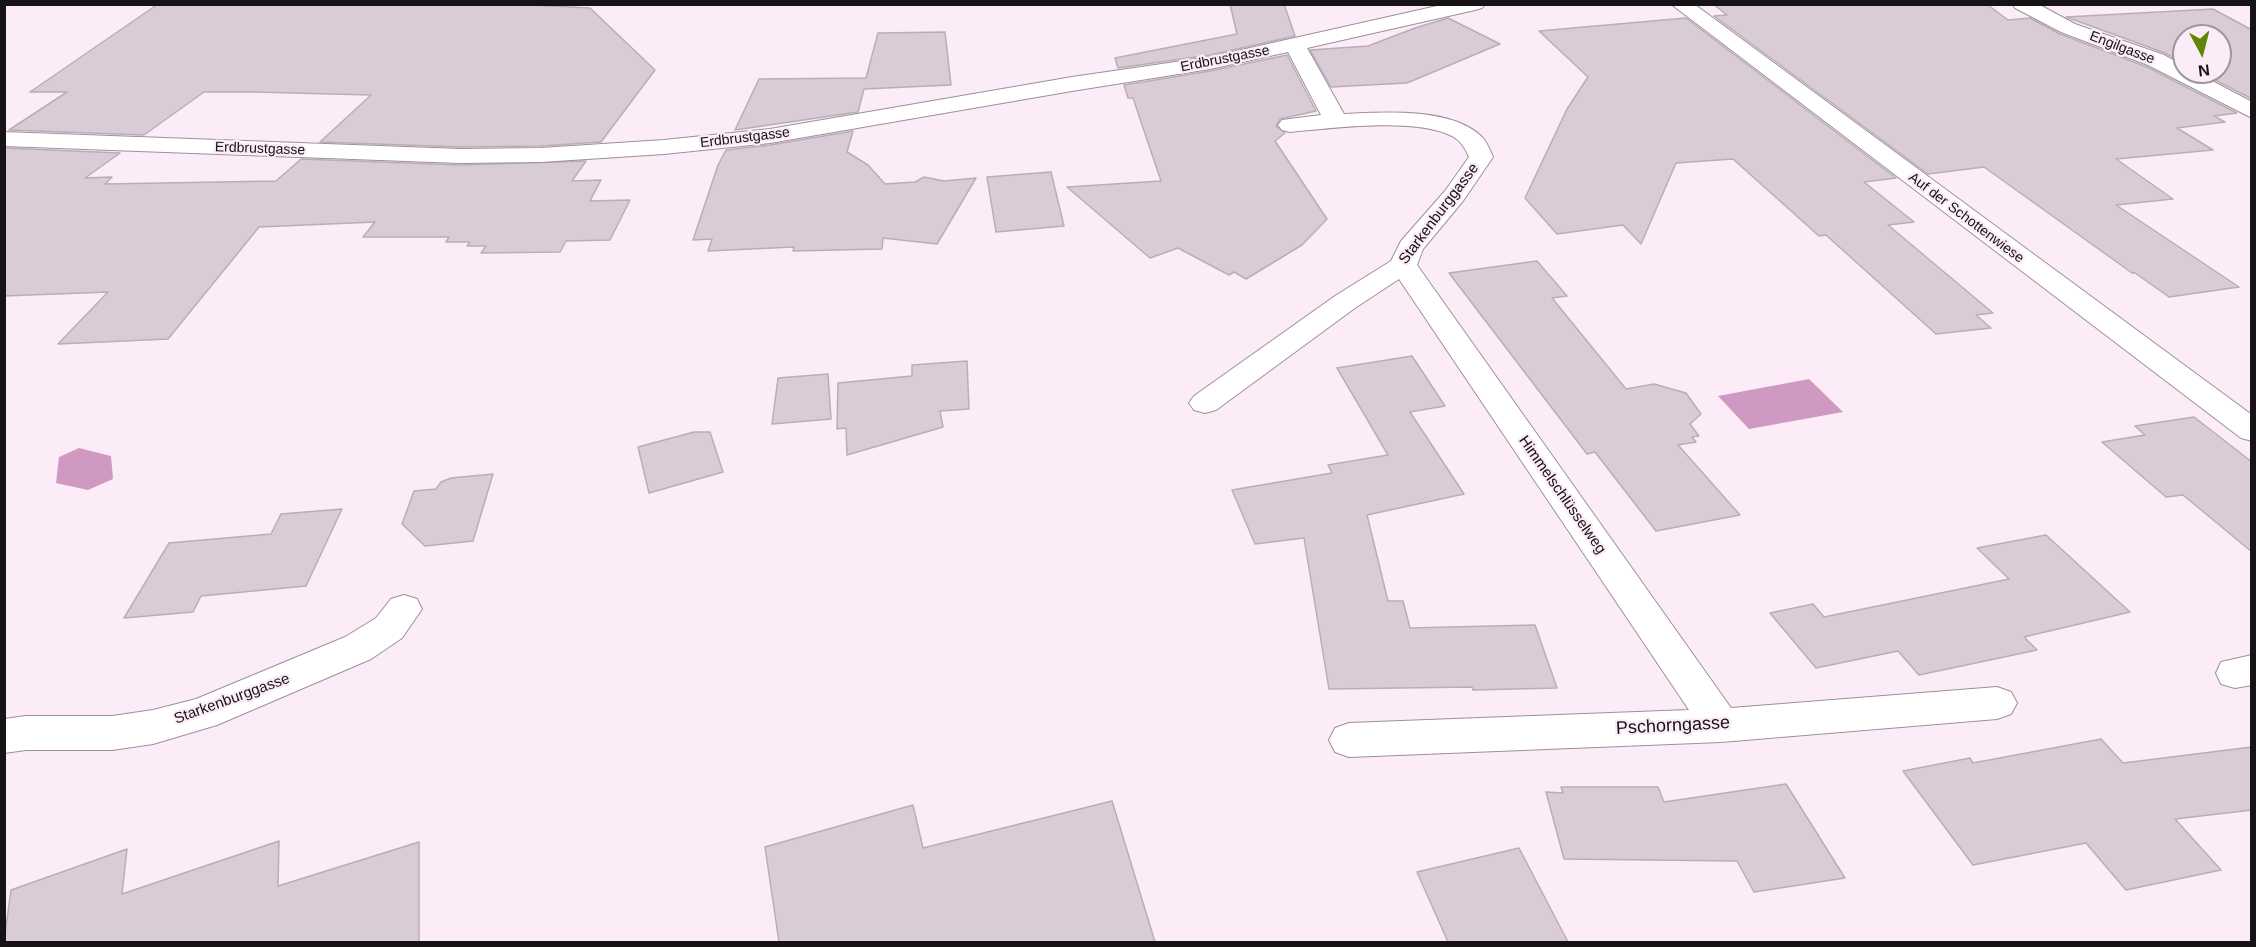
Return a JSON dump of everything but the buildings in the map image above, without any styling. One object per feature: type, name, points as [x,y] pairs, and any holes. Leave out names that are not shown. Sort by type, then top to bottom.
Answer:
[{"type":"street","name":"Erdbrustgasse","points":[[4,139],[460,156],[604,151],[770,136],[1072,84],[1210,63],[1475,4]]},
{"type":"street","name":"Auf der Schottenwiese","points":[[1681,4],[2252,430]]},
{"type":"street","name":"Engilgasse","points":[[2022,4],[2068,28],[2156,60],[2252,111]]},
{"type":"street","points":[[1295,45],[1336,121]]},
{"type":"street","name":"Starkenburggasse","points":[[1205,403],[1345,302],[1403,265],[1410,248],[1474,169],[1481,157],[1475,141],[1462,132],[1441,125],[1417,122],[1336,121],[1290,125]]},
{"type":"street","name":"Himmelschlüsselweg","points":[[1403,265],[1721,725]]},
{"type":"street","name":"Starkenburggasse","points":[[4,736],[26,733],[112,733],[153,727],[203,713],[358,648],[389,628],[404,609]]},
{"type":"street","name":"Pschorngasse","points":[[1349,740],[1721,725],[1997,703]]},
{"type":"shaded area","points":[[1809,379],[1843,412],[1749,429],[1718,396]]},
{"type":"shaded area","points":[[79,448],[111,456],[113,479],[88,490],[56,483],[59,457]]}]
